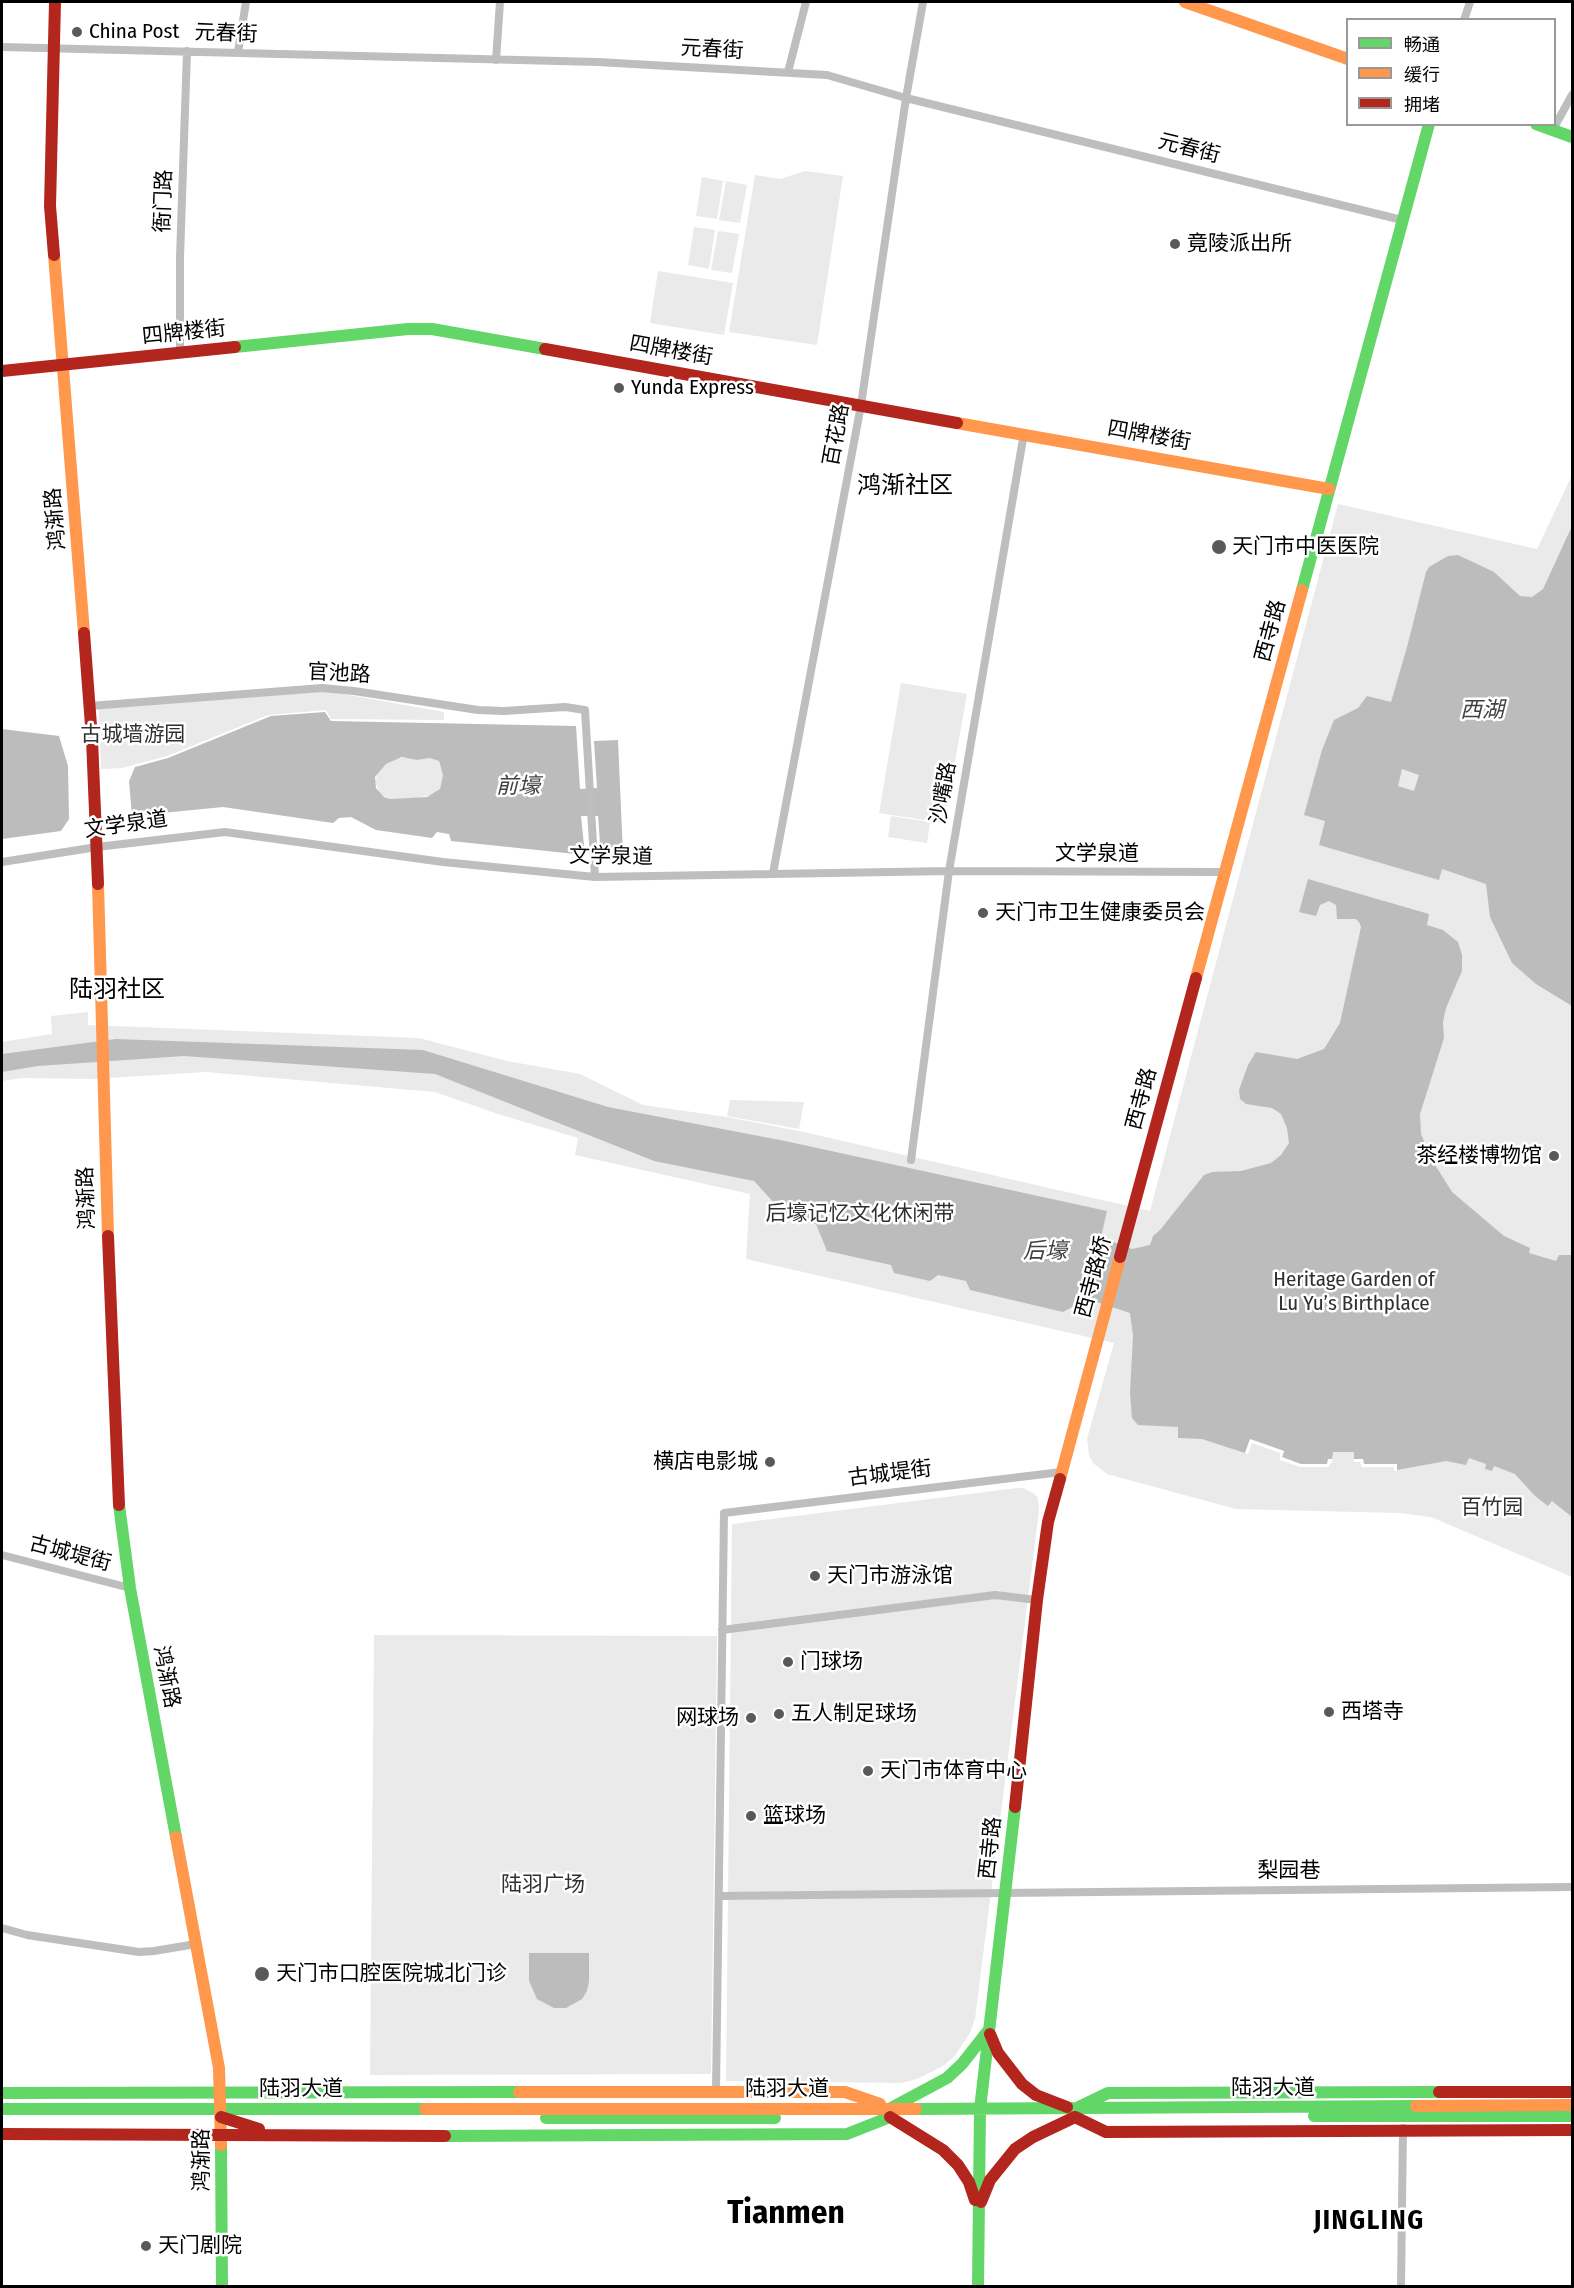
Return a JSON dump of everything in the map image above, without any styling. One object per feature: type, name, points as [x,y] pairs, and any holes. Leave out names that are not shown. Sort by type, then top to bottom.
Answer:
[{"type":"street","name":"鸿渐路","points":[[55,2],[50,200],[90,706],[97,847],[102,1070],[119,1514],[130,1588],[219,2068],[222,2286]]},
{"type":"street","points":[[238,52],[246,2]]},
{"type":"street","points":[[496,60],[500,2]]},
{"type":"street","points":[[788,72],[806,2]]},
{"type":"street","name":"百花路","points":[[773,873],[861,405],[906,98],[923,2]]},
{"type":"street","points":[[1185,2],[1346,59]]},
{"type":"street","points":[[1202,2],[1346,52]]},
{"type":"street","points":[[1465,18],[1470,2]]},
{"type":"street","name":"元春街","points":[[2,47],[598,62],[788,72],[838,77],[906,98],[1402,220]]},
{"type":"street","name":"衙门路","points":[[180,353],[180,257],[187,51]]},
{"type":"street","points":[[1556,122],[1572,95]]},
{"type":"street","points":[[1556,124],[1572,130]]},
{"type":"street","name":"西寺路","points":[[1149,1147],[1428,126]]},
{"type":"street","points":[[1542,126],[1572,137]]},
{"type":"street","name":"四牌楼街","points":[[2,371],[408,329],[432,329],[1329,489]]},
{"type":"street","name":"沙嘴路","points":[[911,1160],[949,871],[1024,433]]},
{"type":"street","name":"官池路","points":[[90,706],[322,688],[478,710],[504,711],[565,707],[585,710],[595,877]]},
{"type":"street","name":"文学泉道","points":[[2,862],[97,847],[225,832],[443,862],[595,877],[949,871],[1225,872]]},
{"type":"street","name":"西寺路桥","points":[[1076,1418],[1149,1147]]},
{"type":"street","name":"西寺路","points":[[978,2286],[980,2113],[1037,1600],[1048,1522],[1076,1418]]},
{"type":"street","name":"古城堤街","points":[[722,1630],[723,1513],[1061,1472]]},
{"type":"street","name":"古城堤街","points":[[2,1555],[130,1588]]},
{"type":"street","points":[[716,2091],[722,1630],[995,1595],[1037,1600]]},
{"type":"street","name":"梨园巷","points":[[719,1896],[1572,1887]]},
{"type":"street","points":[[2,1928],[27,1935],[139,1952],[196,1944]]},
{"type":"street","points":[[2,2134],[847,2134],[891,2113],[947,2078],[962,2064],[989,2030]]},
{"type":"street","points":[[989,2030],[998,2053],[1022,2084],[1106,2132],[1572,2130]]},
{"type":"street","points":[[560,2091],[590,2109]]},
{"type":"street","points":[[221,2113],[260,2092]]},
{"type":"street","points":[[2,2093],[845,2092],[891,2113],[943,2150],[958,2165],[969,2182],[978,2209]]},
{"type":"street","points":[[978,2209],[990,2180],[1015,2149],[1108,2093],[1572,2092]]},
{"type":"street","name":"陆羽大道","points":[[1074,2113],[1572,2105]]},
{"type":"street","name":"陆羽大道","points":[[2,2109],[698,2118],[891,2113]]},
{"type":"street","name":"陆羽大道","points":[[2,2118],[590,2109],[891,2113],[1572,2116]]},
{"type":"street","points":[[221,2113],[276,2134]]},
{"type":"street","points":[[1401,2286],[1403,2116]]},
{"type":"street","points":[[647,2135],[698,2118]]},
{"type":"green space","points":[[805,171],[843,176],[817,345],[729,332],[755,175],[780,179]]},
{"type":"green space","points":[[702,177],[723,181],[717,219],[696,216]]},
{"type":"green space","points":[[726,181],[747,185],[740,223],[719,220]]},
{"type":"green space","points":[[694,227],[715,230],[709,269],[688,265]]},
{"type":"green space","points":[[718,231],[739,234],[732,273],[711,270]]},
{"type":"green space","points":[[658,271],[733,283],[724,335],[650,323]]},
{"type":"green space","name":"Heritage Garden of Lu Yu’s Birthplace","points":[[1572,475],[1572,1577],[1431,1517],[1399,1513],[1236,1509],[1107,1474],[1093,1463],[1089,1455],[1087,1439],[1114,1343],[746,1259],[750,1194],[575,1155],[578,1138],[435,1092],[206,1072],[93,1079],[22,1078],[2,1081],[2,1042],[52,1034],[51,1016],[88,1012],[88,1025],[419,1038],[507,1061],[580,1074],[643,1105],[727,1117],[799,1131],[1150,1211],[1338,504],[1537,549]]},
{"type":"green space","points":[[901,683],[967,694],[944,823],[879,813]]},
{"type":"green space","name":"古城墙游园","points":[[327,691],[444,712],[444,720],[331,719],[326,710],[268,715],[167,756],[122,768],[101,769],[99,709]]},
{"type":"green space","points":[[405,757],[417,760],[432,758],[439,761],[443,775],[440,789],[431,795],[415,798],[390,799],[380,794],[375,781],[379,771],[388,762]]},
{"type":"green space","points":[[891,816],[930,822],[927,843],[888,837]]},
{"type":"green space","points":[[730,1100],[804,1102],[799,1129],[727,1116]]},
{"type":"green space","name":"天门市体育中心","points":[[1023,1488],[1038,1498],[1039,1511],[975,2019],[970,2033],[954,2057],[943,2066],[917,2079],[901,2083],[726,2081],[732,1524]]},
{"type":"green space","name":"陆羽广场","points":[[374,1635],[717,1636],[711,2074],[370,2075]]},
{"type":"water","name":"西湖","points":[[1572,526],[1572,1006],[1536,984],[1512,963],[1490,917],[1486,884],[1442,869],[1439,880],[1319,845],[1325,821],[1304,815],[1322,750],[1334,720],[1358,708],[1367,696],[1391,702],[1429,567],[1448,556],[1458,555],[1494,572],[1520,596],[1532,597],[1543,589]],"holes":[[[1402,769],[1419,775],[1414,791],[1398,786]]]},
{"type":"water","name":"前壕","points":[[325,712],[331,721],[576,726],[580,789],[597,788],[594,741],[618,740],[623,854],[601,856],[598,816],[581,816],[585,855],[451,841],[449,834],[437,832],[432,838],[376,830],[351,817],[339,818],[333,823],[223,807],[132,816],[129,781],[135,767],[168,758],[271,716]],"holes":[[[402,757],[417,760],[430,758],[439,761],[443,775],[440,789],[427,797],[390,799],[384,797],[376,788],[375,777],[386,764]]]},
{"type":"water","points":[[2,729],[59,736],[68,766],[69,819],[61,831],[2,839]]},
{"type":"water","name":"后壕","points":[[1308,879],[1429,914],[1427,925],[1443,930],[1458,942],[1462,955],[1462,971],[1446,1008],[1443,1022],[1444,1038],[1420,1114],[1421,1134],[1432,1160],[1452,1192],[1504,1236],[1530,1248],[1529,1253],[1556,1261],[1559,1255],[1572,1255],[1572,1517],[1552,1501],[1548,1506],[1535,1496],[1515,1474],[1494,1466],[1492,1471],[1485,1469],[1486,1464],[1469,1458],[1466,1465],[1446,1461],[1397,1470],[1397,1464],[1363,1464],[1363,1459],[1354,1459],[1354,1452],[1333,1452],[1332,1459],[1328,1459],[1328,1464],[1301,1464],[1282,1457],[1284,1451],[1250,1440],[1245,1453],[1202,1439],[1178,1438],[1178,1427],[1138,1425],[1132,1418],[1130,1393],[1133,1336],[1130,1313],[1087,1299],[1063,1312],[970,1290],[966,1281],[938,1275],[930,1281],[894,1273],[891,1265],[827,1251],[816,1224],[788,1218],[754,1181],[654,1161],[435,1074],[184,1056],[38,1066],[2,1072],[2,1054],[116,1039],[423,1050],[608,1107],[785,1141],[1107,1211],[1101,1237],[1132,1249],[1150,1245],[1153,1236],[1204,1175],[1212,1172],[1241,1171],[1271,1163],[1281,1155],[1289,1143],[1287,1128],[1281,1114],[1272,1108],[1246,1104],[1240,1099],[1239,1090],[1248,1065],[1256,1052],[1297,1059],[1324,1049],[1340,1023],[1361,927],[1356,919],[1337,919],[1336,905],[1329,901],[1320,905],[1316,916],[1299,912]]},
{"type":"water","points":[[529,1953],[589,1953],[589,1981],[582,1999],[566,2008],[554,2008],[537,1999],[529,1981]]},
{"type":"pier","points":[[1250,1439],[1284,1451],[1282,1457],[1300,1464],[1327,1464],[1328,1459],[1332,1459],[1332,1462],[1328,1467],[1300,1467],[1280,1460],[1280,1453],[1252,1443],[1248,1454],[1245,1453]]},
{"type":"pier","points":[[1354,1459],[1363,1459],[1364,1464],[1397,1464],[1397,1471],[1394,1471],[1394,1467],[1362,1467],[1360,1462],[1354,1462]]},
{"type":"traffic: fast","points":[[1302,590],[1428,126]]},
{"type":"traffic: fast","points":[[1542,126],[1572,137]]},
{"type":"traffic: fast","points":[[235,347],[408,329],[432,329],[545,349]]},
{"type":"traffic: fast","points":[[119,1505],[130,1588],[176,1837]]},
{"type":"traffic: fast","points":[[978,2286],[980,2109],[1015,1807]]},
{"type":"traffic: fast","points":[[891,2108],[947,2078],[962,2064],[988,2031]]},
{"type":"traffic: fast","points":[[2,2093],[519,2092]]},
{"type":"traffic: fast","points":[[1079,2107],[1108,2093],[1439,2092]]},
{"type":"traffic: fast","points":[[916,2109],[1416,2106]]},
{"type":"traffic: fast","points":[[2,2109],[425,2109]]},
{"type":"traffic: fast","points":[[1314,2116],[1572,2116]]},
{"type":"traffic: fast","points":[[445,2136],[847,2134],[890,2117]]},
{"type":"traffic: fast","points":[[546,2118],[775,2118]]},
{"type":"traffic: fast","points":[[221,2145],[222,2286]]},
{"type":"traffic: slow","points":[[1185,2],[1346,58]]},
{"type":"traffic: slow","points":[[54,255],[84,633]]},
{"type":"traffic: slow","points":[[957,423],[1329,489]]},
{"type":"traffic: slow","points":[[1196,978],[1302,590]]},
{"type":"traffic: slow","points":[[98,884],[108,1236]]},
{"type":"traffic: slow","points":[[1060,1479],[1120,1257]]},
{"type":"traffic: slow","points":[[176,1837],[219,2068],[221,2145]]},
{"type":"traffic: slow","points":[[519,2092],[845,2092],[880,2104]]},
{"type":"traffic: slow","points":[[1416,2106],[1572,2105]]},
{"type":"traffic: slow","points":[[425,2109],[916,2109]]},
{"type":"traffic: jam","points":[[54,255],[50,206],[55,2]]},
{"type":"traffic: jam","points":[[2,371],[235,347]]},
{"type":"traffic: jam","points":[[545,349],[957,423]]},
{"type":"traffic: jam","points":[[84,633],[92,739],[98,884]]},
{"type":"traffic: jam","points":[[1120,1257],[1196,978]]},
{"type":"traffic: jam","points":[[108,1236],[119,1505]]},
{"type":"traffic: jam","points":[[1015,1807],[1037,1600],[1048,1522],[1060,1479]]},
{"type":"traffic: jam","points":[[990,2034],[998,2053],[1022,2084],[1036,2095],[1067,2107]]},
{"type":"traffic: jam","points":[[1439,2092],[1572,2092]]},
{"type":"traffic: jam","points":[[221,2117],[259,2129]]},
{"type":"traffic: jam","points":[[890,2117],[943,2150],[958,2165],[969,2182],[975,2200]]},
{"type":"traffic: jam","points":[[981,2202],[990,2180],[1015,2149],[1033,2137],[1075,2117]]},
{"type":"traffic: jam","points":[[1075,2117],[1106,2132],[1572,2130]]},
{"type":"traffic: jam","points":[[2,2134],[445,2136]]},
{"type":"place","name":"China Post","points":[[77,32]]},
{"type":"place","name":"竟陵派出所","points":[[1175,244]]},
{"type":"place","name":"Yunda Express","points":[[619,388]]},
{"type":"place","name":"天门市中医医院","points":[[1219,547]]},
{"type":"place","name":"天门市卫生健康委员会","points":[[983,913]]},
{"type":"place","name":"茶经楼博物馆","points":[[1554,1156]]},
{"type":"place","name":"横店电影城","points":[[770,1462]]},
{"type":"place","name":"天门市游泳馆","points":[[815,1576]]},
{"type":"place","name":"门球场","points":[[788,1662]]},
{"type":"place","name":"西塔寺","points":[[1329,1712]]},
{"type":"place","name":"五人制足球场","points":[[779,1714]]},
{"type":"place","name":"网球场","points":[[751,1718]]},
{"type":"place","name":"天门市体育中心","points":[[868,1771]]},
{"type":"place","name":"篮球场","points":[[751,1816]]},
{"type":"place","name":"天门市口腔医院城北门诊","points":[[262,1974]]},
{"type":"place","name":"天门剧院","points":[[146,2246]]},
{"type":"district","name":"鸿渐社区","points":[[905,486]]},
{"type":"district","name":"陆羽社区","points":[[117,990]]},
{"type":"district","name":"Tianmen","points":[[786,2214]]},
{"type":"district","name":"JINGLING","points":[[1369,2221]]},
{"type":"park label","name":"后壕记忆文化休闲带","points":[[860,1214]]},
{"type":"park label","name":"百竹园","points":[[1492,1508]]}]
